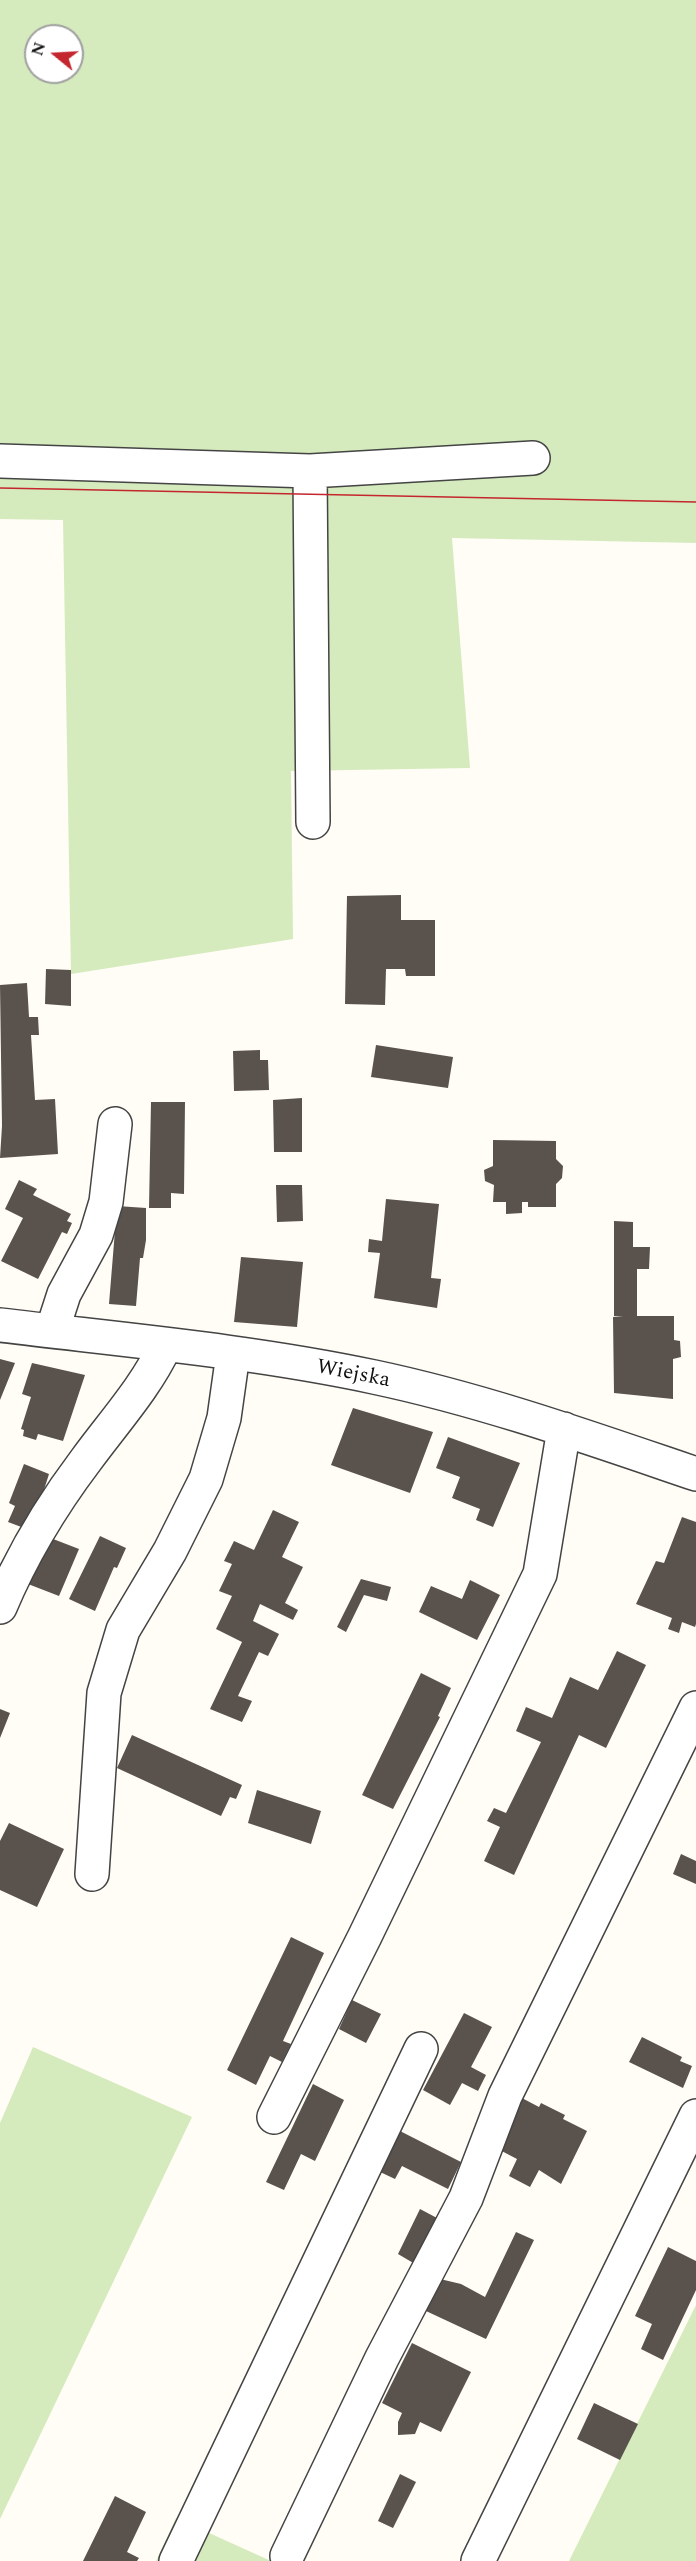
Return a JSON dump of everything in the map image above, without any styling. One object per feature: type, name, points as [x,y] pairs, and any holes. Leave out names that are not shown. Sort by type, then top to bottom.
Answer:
[{"type":"street","points":[[0,461],[310,471],[533,458]]},
{"type":"street","points":[[310,471],[313,822]]},
{"type":"street","points":[[51,1331],[64,1294],[96,1235],[106,1202],[115,1124]]},
{"type":"street","name":"Wiejska","points":[[0,1325],[233,1354],[374,1377],[564,1429],[696,1474]]},
{"type":"street","points":[[0,1606],[18,1565],[84,1463],[156,1366],[165,1346]]},
{"type":"street","points":[[93,1874],[104,1693],[123,1630],[170,1551],[206,1479],[224,1418],[233,1354]]},
{"type":"street","points":[[274,2117],[540,1574],[564,1429]]},
{"type":"street","points":[[287,2556],[382,2358],[466,2198],[505,2096],[696,1708]]},
{"type":"street","points":[[176,2561],[421,2049]]},
{"type":"street","points":[[478,2561],[575,2358],[696,2116]]},
{"type":"green space","points":[[0,0],[696,0],[696,543],[452,538],[470,768],[291,771],[293,939],[71,974],[63,520],[0,519]]},
{"type":"green space","points":[[33,2047],[192,2117],[0,2519],[0,2123]]},
{"type":"green space","points":[[696,2305],[696,2561],[569,2561]]},
{"type":"green space","points":[[176,2518],[271,2561],[156,2561]]},
{"type":"building","points":[[401,895],[401,920],[435,920],[435,976],[406,976],[405,969],[386,969],[385,1005],[345,1004],[347,896]]},
{"type":"building","points":[[46,969],[71,970],[71,1006],[45,1004]]},
{"type":"building","points":[[27,983],[29,1017],[38,1017],[39,1035],[31,1035],[35,1100],[55,1099],[58,1154],[0,1158],[2,1126],[0,985]]},
{"type":"building","points":[[376,1045],[453,1057],[448,1088],[371,1077]]},
{"type":"building","points":[[260,1050],[260,1060],[268,1060],[269,1090],[234,1091],[233,1051]]},
{"type":"building","points":[[302,1098],[302,1152],[274,1152],[273,1100]]},
{"type":"building","points":[[151,1102],[185,1102],[184,1194],[171,1193],[171,1208],[149,1208]]},
{"type":"building","points":[[493,1140],[556,1141],[556,1159],[563,1166],[562,1178],[556,1184],[556,1207],[528,1207],[528,1202],[522,1202],[522,1213],[506,1214],[506,1202],[493,1202],[494,1185],[485,1181],[484,1170],[493,1166]]},
{"type":"building","points":[[19,1180],[37,1189],[33,1195],[71,1214],[67,1221],[72,1223],[67,1234],[62,1232],[38,1279],[1,1261],[23,1218],[5,1209]]},
{"type":"building","points":[[276,1185],[302,1185],[303,1221],[277,1222]]},
{"type":"building","points":[[386,1199],[439,1204],[431,1278],[441,1279],[437,1308],[374,1298],[380,1253],[368,1252],[369,1239],[382,1241]]},
{"type":"building","points":[[117,1206],[146,1208],[146,1240],[143,1258],[140,1258],[136,1306],[109,1304]]},
{"type":"building","points":[[614,1221],[633,1222],[633,1247],[650,1247],[649,1269],[637,1269],[637,1316],[674,1316],[674,1340],[680,1341],[681,1357],[673,1359],[673,1399],[614,1393],[613,1317],[623,1316],[614,1316]]},
{"type":"building","points":[[241,1257],[303,1262],[297,1327],[234,1322]]},
{"type":"building","points":[[0,1359],[15,1363],[0,1400]]},
{"type":"building","points":[[32,1363],[85,1375],[63,1441],[38,1434],[36,1440],[23,1436],[24,1430],[21,1429],[31,1397],[22,1394]]},
{"type":"building","points":[[353,1408],[433,1432],[410,1493],[331,1465]]},
{"type":"building","points":[[448,1437],[520,1463],[493,1527],[476,1520],[480,1509],[452,1498],[460,1477],[436,1468]]},
{"type":"building","points":[[24,1464],[49,1474],[42,1496],[24,1528],[8,1522],[15,1506],[9,1503]]},
{"type":"building","points":[[273,1510],[299,1522],[282,1557],[303,1567],[285,1603],[298,1610],[293,1620],[260,1604],[253,1621],[279,1634],[268,1656],[259,1652],[238,1696],[252,1701],[242,1722],[210,1709],[242,1642],[216,1629],[232,1596],[219,1591],[232,1564],[224,1561],[234,1541],[254,1550]]},
{"type":"building","points":[[682,1517],[696,1522],[696,1624],[695,1627],[682,1622],[679,1633],[668,1629],[672,1618],[636,1604],[656,1561],[664,1563]]},
{"type":"building","points":[[100,1536],[126,1548],[117,1568],[114,1567],[95,1611],[69,1599]]},
{"type":"building","points":[[48,1537],[79,1549],[59,1596],[28,1584]]},
{"type":"building","points":[[361,1579],[391,1587],[387,1601],[364,1595],[346,1632],[337,1627]]},
{"type":"building","points":[[470,1580],[500,1595],[477,1640],[419,1612],[431,1586],[462,1599]]},
{"type":"building","points":[[617,1651],[646,1665],[606,1748],[579,1735],[514,1875],[484,1861],[500,1827],[487,1821],[494,1808],[506,1813],[541,1742],[516,1731],[526,1707],[552,1718],[570,1677],[598,1690]]},
{"type":"building","points":[[421,1673],[451,1688],[438,1716],[440,1717],[393,1809],[362,1795]]},
{"type":"building","points":[[0,1709],[10,1713],[0,1738]]},
{"type":"building","points":[[132,1735],[242,1785],[236,1799],[230,1797],[221,1816],[117,1768]]},
{"type":"building","points":[[257,1790],[321,1811],[311,1844],[248,1823]]},
{"type":"building","points":[[9,1823],[64,1849],[37,1907],[0,1890],[0,1841]]},
{"type":"building","points":[[681,1854],[696,1861],[696,1884],[673,1874]]},
{"type":"building","points":[[291,1937],[324,1953],[283,2041],[291,2044],[282,2062],[270,2056],[256,2085],[227,2070]]},
{"type":"building","points":[[352,2000],[381,2014],[366,2043],[339,2029]]},
{"type":"building","points":[[464,2013],[492,2027],[471,2067],[486,2075],[478,2091],[462,2083],[450,2105],[423,2090]]},
{"type":"building","points":[[642,2037],[682,2057],[680,2061],[692,2066],[683,2088],[629,2062]]},
{"type":"building","points":[[313,2084],[344,2100],[315,2161],[301,2154],[284,2190],[266,2182]]},
{"type":"building","points":[[520,2097],[539,2107],[541,2103],[565,2115],[563,2119],[587,2131],[561,2184],[539,2170],[530,2187],[509,2176],[517,2159],[494,2147]]},
{"type":"building","points":[[398,2130],[461,2162],[448,2189],[402,2166],[395,2179],[378,2171]]},
{"type":"building","points":[[420,2209],[437,2218],[415,2264],[398,2254]]},
{"type":"building","points":[[516,2232],[534,2240],[486,2339],[426,2311],[440,2279],[461,2284],[485,2297]]},
{"type":"building","points":[[668,2247],[696,2261],[696,2290],[663,2360],[641,2349],[652,2324],[635,2316]]},
{"type":"building","points":[[412,2343],[471,2372],[441,2432],[420,2422],[415,2434],[398,2435],[398,2422],[402,2413],[382,2403]]},
{"type":"building","points":[[594,2403],[638,2424],[620,2460],[577,2439]]},
{"type":"building","points":[[400,2474],[416,2482],[393,2528],[378,2521]]},
{"type":"building","points":[[115,2496],[146,2512],[127,2552],[139,2558],[137,2561],[83,2561]]},
{"type":"tram line","points":[[0,488],[696,502]]}]
